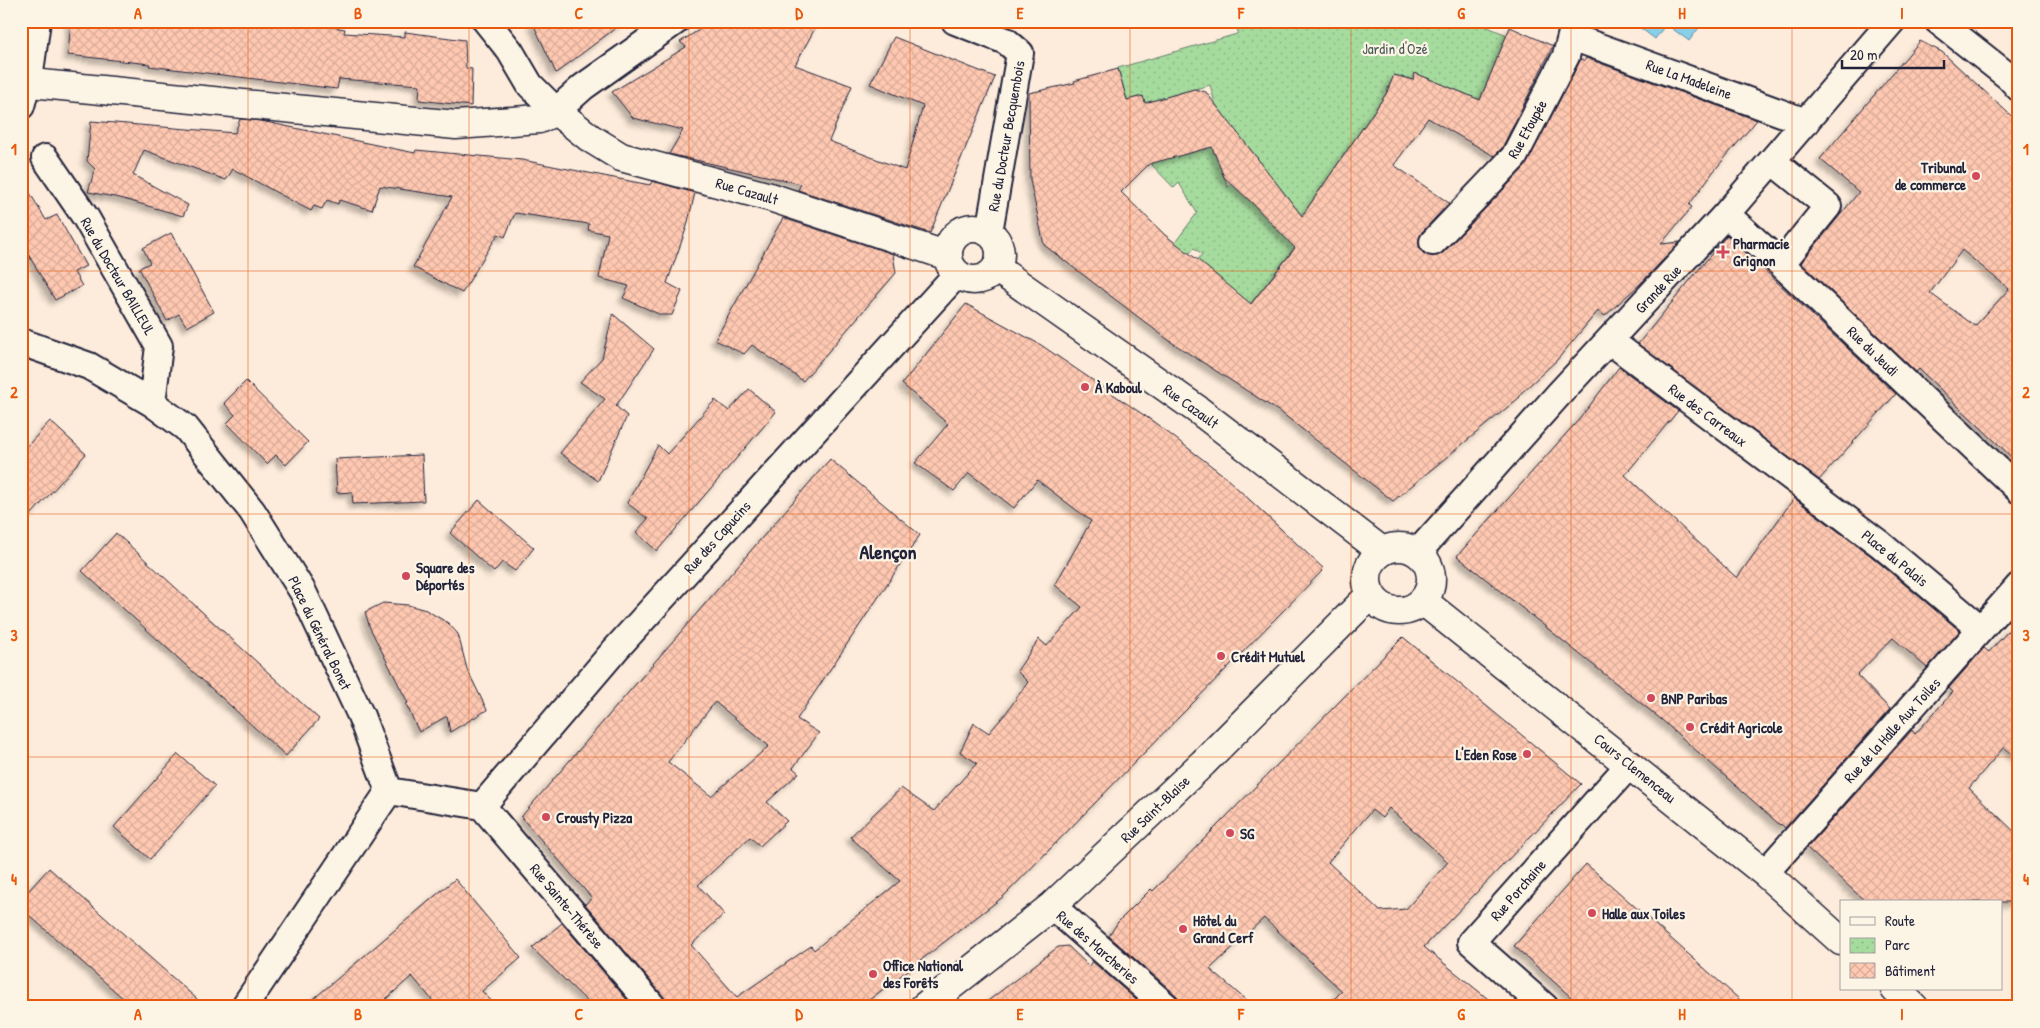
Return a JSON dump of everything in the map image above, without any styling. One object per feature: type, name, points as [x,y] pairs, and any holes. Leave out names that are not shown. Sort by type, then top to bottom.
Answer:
[{"type":"street","points":[[37,21],[23,90],[456,125],[539,119],[556,111],[583,87],[676,21]]},
{"type":"street","points":[[486,21],[510,51],[530,86],[556,111]]},
{"type":"street","name":"Rue du Docteur Becquembois","points":[[954,21],[1006,41],[1020,53],[989,232]]},
{"type":"street","name":"Grande Rue","points":[[1418,552],[1726,214],[1892,21]]},
{"type":"street","points":[[1938,21],[2009,77],[2019,88]]},
{"type":"street","name":"Rue La Madeleine","points":[[1574,29],[1806,122]]},
{"type":"street","name":"Rue Etoupée","points":[[1433,242],[1514,157],[1566,56],[1574,29]]},
{"type":"street","name":"Rue Cazault","points":[[556,111],[590,138],[621,157],[770,197],[952,265]]},
{"type":"street","name":"Rue du Docteur BAILLEUL","points":[[45,158],[86,218],[159,346],[152,403]]},
{"type":"street","points":[[1772,161],[1828,206],[1781,264]]},
{"type":"street","name":"Rue du Jeudi","points":[[1726,214],[2019,490]]},
{"type":"street","points":[[973,227],[982,228],[989,232],[999,245],[999,261],[996,268],[982,279],[973,280],[965,278],[952,265],[952,240],[958,233],[973,227]]},
{"type":"street","name":"Rue des Capucins","points":[[482,806],[615,650],[952,265]]},
{"type":"street","name":"Rue Cazault","points":[[996,268],[1198,410],[1382,551]]},
{"type":"street","name":"Rue des Carreaux","points":[[1610,341],[1806,490]]},
{"type":"street","name":"Place du Général Bonet","points":[[21,342],[89,366],[152,403],[186,428],[252,511],[303,592],[361,716],[389,791]]},
{"type":"street","name":"Place du Palais","points":[[1806,490],[1880,544],[1981,629]]},
{"type":"street","points":[[1400,546],[1418,552],[1426,560],[1431,570],[1432,581],[1429,592],[1423,601],[1406,611],[1395,611],[1385,608],[1371,594],[1367,575],[1372,562],[1382,551],[1400,546]]},
{"type":"street","name":"Rue de la Halle Aux Toiles","points":[[1765,873],[2019,586]]},
{"type":"street","name":"Rue Saint-Blaise","points":[[924,1007],[1052,906],[1203,762],[1371,594]]},
{"type":"street","name":"Cours Clemenceau","points":[[1423,601],[1765,873],[1840,940]]},
{"type":"street","name":"Rue Porchaine","points":[[1545,1007],[1472,942],[1630,764]]},
{"type":"street","points":[[244,1007],[389,791],[482,806]]},
{"type":"street","name":"Rue Sainte-Thérèse","points":[[482,806],[653,1007]]},
{"type":"street","name":"Rue des Marcheries","points":[[1052,906],[1167,1007]]},
{"type":"street","points":[[1896,990],[1914,1007]]},
{"type":"green space","name":"Jardin d'Ozé","points":[[1240,21],[1473,21],[1507,35],[1480,100],[1415,73],[1413,80],[1394,75],[1386,94],[1302,216],[1270,176],[1222,172],[1228,187],[1239,176],[1299,242],[1245,311],[1195,263],[1202,254],[1194,248],[1179,267],[1165,256],[1197,213],[1179,183],[1174,188],[1150,163],[1225,138],[1210,85],[1145,103],[1142,96],[1127,100],[1118,68],[1237,34]]},
{"type":"water","points":[[1635,21],[1704,21],[1689,41],[1666,24],[1655,39],[1634,23]]},
{"type":"building","points":[[71,21],[294,21],[345,29],[344,33],[405,37],[405,32],[465,40],[466,68],[472,69],[471,106],[419,100],[420,85],[339,79],[337,89],[68,55]]},
{"type":"building","points":[[532,21],[625,21],[556,73]]},
{"type":"building","points":[[713,21],[819,21],[795,65],[852,86],[829,141],[905,170],[923,106],[870,84],[894,37],[995,77],[930,233],[798,190],[801,184],[669,154],[683,130],[633,118],[612,92],[686,47],[680,42]]},
{"type":"building","points":[[1510,27],[1553,46],[1502,148],[1494,156],[1428,118],[1394,165],[1449,203],[1422,232],[1419,238],[1419,247],[1423,253],[1429,256],[1437,256],[1444,252],[1525,167],[1581,59],[1584,61],[1586,58],[1757,120],[1713,172],[1689,205],[1692,207],[1661,244],[1680,242],[1641,283],[1605,316],[1598,311],[1557,360],[1519,395],[1520,397],[1393,501],[1283,414],[1171,342],[1044,245],[1030,180],[1029,93],[1075,83],[1074,81],[1118,69],[1127,100],[1143,96],[1145,103],[1194,89],[1206,92],[1302,216],[1386,94],[1394,75],[1413,80],[1415,73],[1480,100]],"holes":[[[1212,147],[1224,177],[1295,248],[1251,304],[1165,235],[1121,192],[1149,164]]]},
{"type":"building","points":[[1920,41],[1942,52],[2019,123],[2019,464],[1919,369],[1916,372],[1801,263],[1859,192],[1820,159]],"holes":[[[1962,250],[2009,289],[1975,326],[1930,293]]]},
{"type":"building","points":[[240,119],[261,121],[415,153],[416,150],[522,160],[650,185],[652,181],[695,193],[687,226],[667,283],[682,291],[672,315],[661,315],[623,298],[629,286],[599,278],[608,234],[588,230],[589,224],[515,213],[505,237],[498,234],[462,293],[413,267],[452,197],[380,186],[372,210],[339,200],[338,204],[327,200],[322,209],[314,206],[311,211],[233,169],[226,180],[144,150],[133,175],[188,205],[183,216],[120,198],[88,192],[95,169],[87,161],[91,121],[235,133]]},
{"type":"building","points":[[21,178],[46,220],[57,215],[86,266],[74,272],[82,286],[55,300],[21,242]]},
{"type":"building","points":[[783,218],[893,254],[896,273],[803,381],[752,345],[744,354],[715,340]]},
{"type":"building","points":[[171,233],[214,312],[187,327],[179,314],[167,321],[139,268],[150,263],[143,248]]},
{"type":"building","points":[[1727,235],[1896,394],[1819,480],[1638,344]]},
{"type":"building","points":[[966,304],[1041,345],[1154,422],[1222,474],[1324,569],[1004,896],[860,1007],[668,1007],[664,997],[585,904],[592,898],[521,817],[830,459],[920,535],[797,719],[819,733],[793,768],[799,773],[767,802],[787,821],[760,846],[750,837],[698,885],[724,914],[691,945],[737,997],[811,946],[814,950],[900,881],[850,837],[901,788],[934,811],[977,763],[960,752],[974,723],[989,733],[1028,682],[1017,671],[1039,639],[1047,646],[1082,607],[1055,585],[1091,521],[1037,480],[1014,508],[969,473],[954,491],[915,463],[948,424],[902,384]],"holes":[[[715,702],[769,746],[711,796],[668,762]]]},
{"type":"building","points":[[613,314],[654,349],[616,406],[627,416],[598,481],[560,453],[605,399],[580,382],[602,358]]},
{"type":"building","points":[[1619,367],[1678,411],[1625,475],[1737,578],[1794,498],[1871,556],[1960,631],[1927,668],[1893,638],[1857,675],[1890,709],[1785,828],[1662,720],[1457,556],[1581,417]]},
{"type":"building","points":[[246,381],[308,442],[286,465],[276,455],[267,464],[227,423],[235,415],[224,403]]},
{"type":"building","points":[[749,389],[776,412],[657,551],[636,532],[648,519],[627,503],[658,445],[667,454],[715,400],[729,411]]},
{"type":"building","points":[[50,421],[86,454],[21,526],[21,453]]},
{"type":"building","points":[[422,455],[424,501],[353,504],[352,492],[337,493],[335,459]]},
{"type":"building","points":[[479,500],[534,548],[515,571],[502,562],[494,572],[450,533]]},
{"type":"building","points":[[116,533],[319,719],[286,756],[82,571]]},
{"type":"building","points":[[383,603],[408,605],[426,610],[448,623],[458,634],[467,669],[487,710],[450,732],[447,716],[419,732],[406,704],[408,703],[370,628],[365,612]]},
{"type":"building","points":[[2019,619],[2019,760],[2004,747],[1969,788],[2019,836],[2019,902],[2002,902],[2002,900],[1864,900],[1807,848],[1912,730],[1915,734],[1953,692],[1949,688],[1984,648],[1989,652]]},
{"type":"building","points":[[1403,637],[1581,784],[1424,947],[1498,1007],[1326,1007],[1342,991],[1264,918],[1210,969],[1254,1007],[1182,1007],[1177,996],[1109,936],[1118,922],[1151,889],[1153,891]],"holes":[[[1389,808],[1448,862],[1406,909],[1380,911],[1328,862],[1372,810],[1382,818]]]},
{"type":"building","points":[[178,754],[215,786],[150,859],[114,827]]},
{"type":"building","name":"Halle aux Toiles","points":[[1586,864],[1748,1007],[1582,1007],[1514,946]]},
{"type":"building","points":[[49,868],[206,1007],[133,1007],[21,908],[21,899]]},
{"type":"building","points":[[455,879],[521,958],[482,991],[497,1007],[438,1007],[412,976],[377,1007],[304,1007]]},
{"type":"building","points":[[562,923],[633,1007],[593,1007],[532,948]]},
{"type":"building","points":[[1068,946],[1089,966],[1092,961],[1144,1007],[980,1007],[1058,947]]},
{"type":"place","name":"Tribunal de commerce","points":[[1976,176]]},
{"type":"place","name":"Pharmacie Grignon","points":[[1723,252]]},
{"type":"place","name":"À Kaboul","points":[[1085,387]]},
{"type":"place","name":"Square des Déportés","points":[[406,576]]},
{"type":"place","name":"Crédit Mutuel","points":[[1221,656]]},
{"type":"place","name":"BNP Paribas","points":[[1651,698]]},
{"type":"place","name":"Crédit Agricole","points":[[1690,727]]},
{"type":"place","name":"L'Eden Rose","points":[[1527,754]]},
{"type":"place","name":"Crousty Pizza","points":[[546,817]]},
{"type":"place","name":"SG","points":[[1230,833]]},
{"type":"place","name":"Halle aux Toiles","points":[[1592,913]]},
{"type":"place","name":"Hôtel du Grand Cerf","points":[[1183,929]]},
{"type":"place","name":"Office National des Forêts","points":[[873,974]]},
{"type":"district","name":"Alençon","points":[[888,551]]}]
